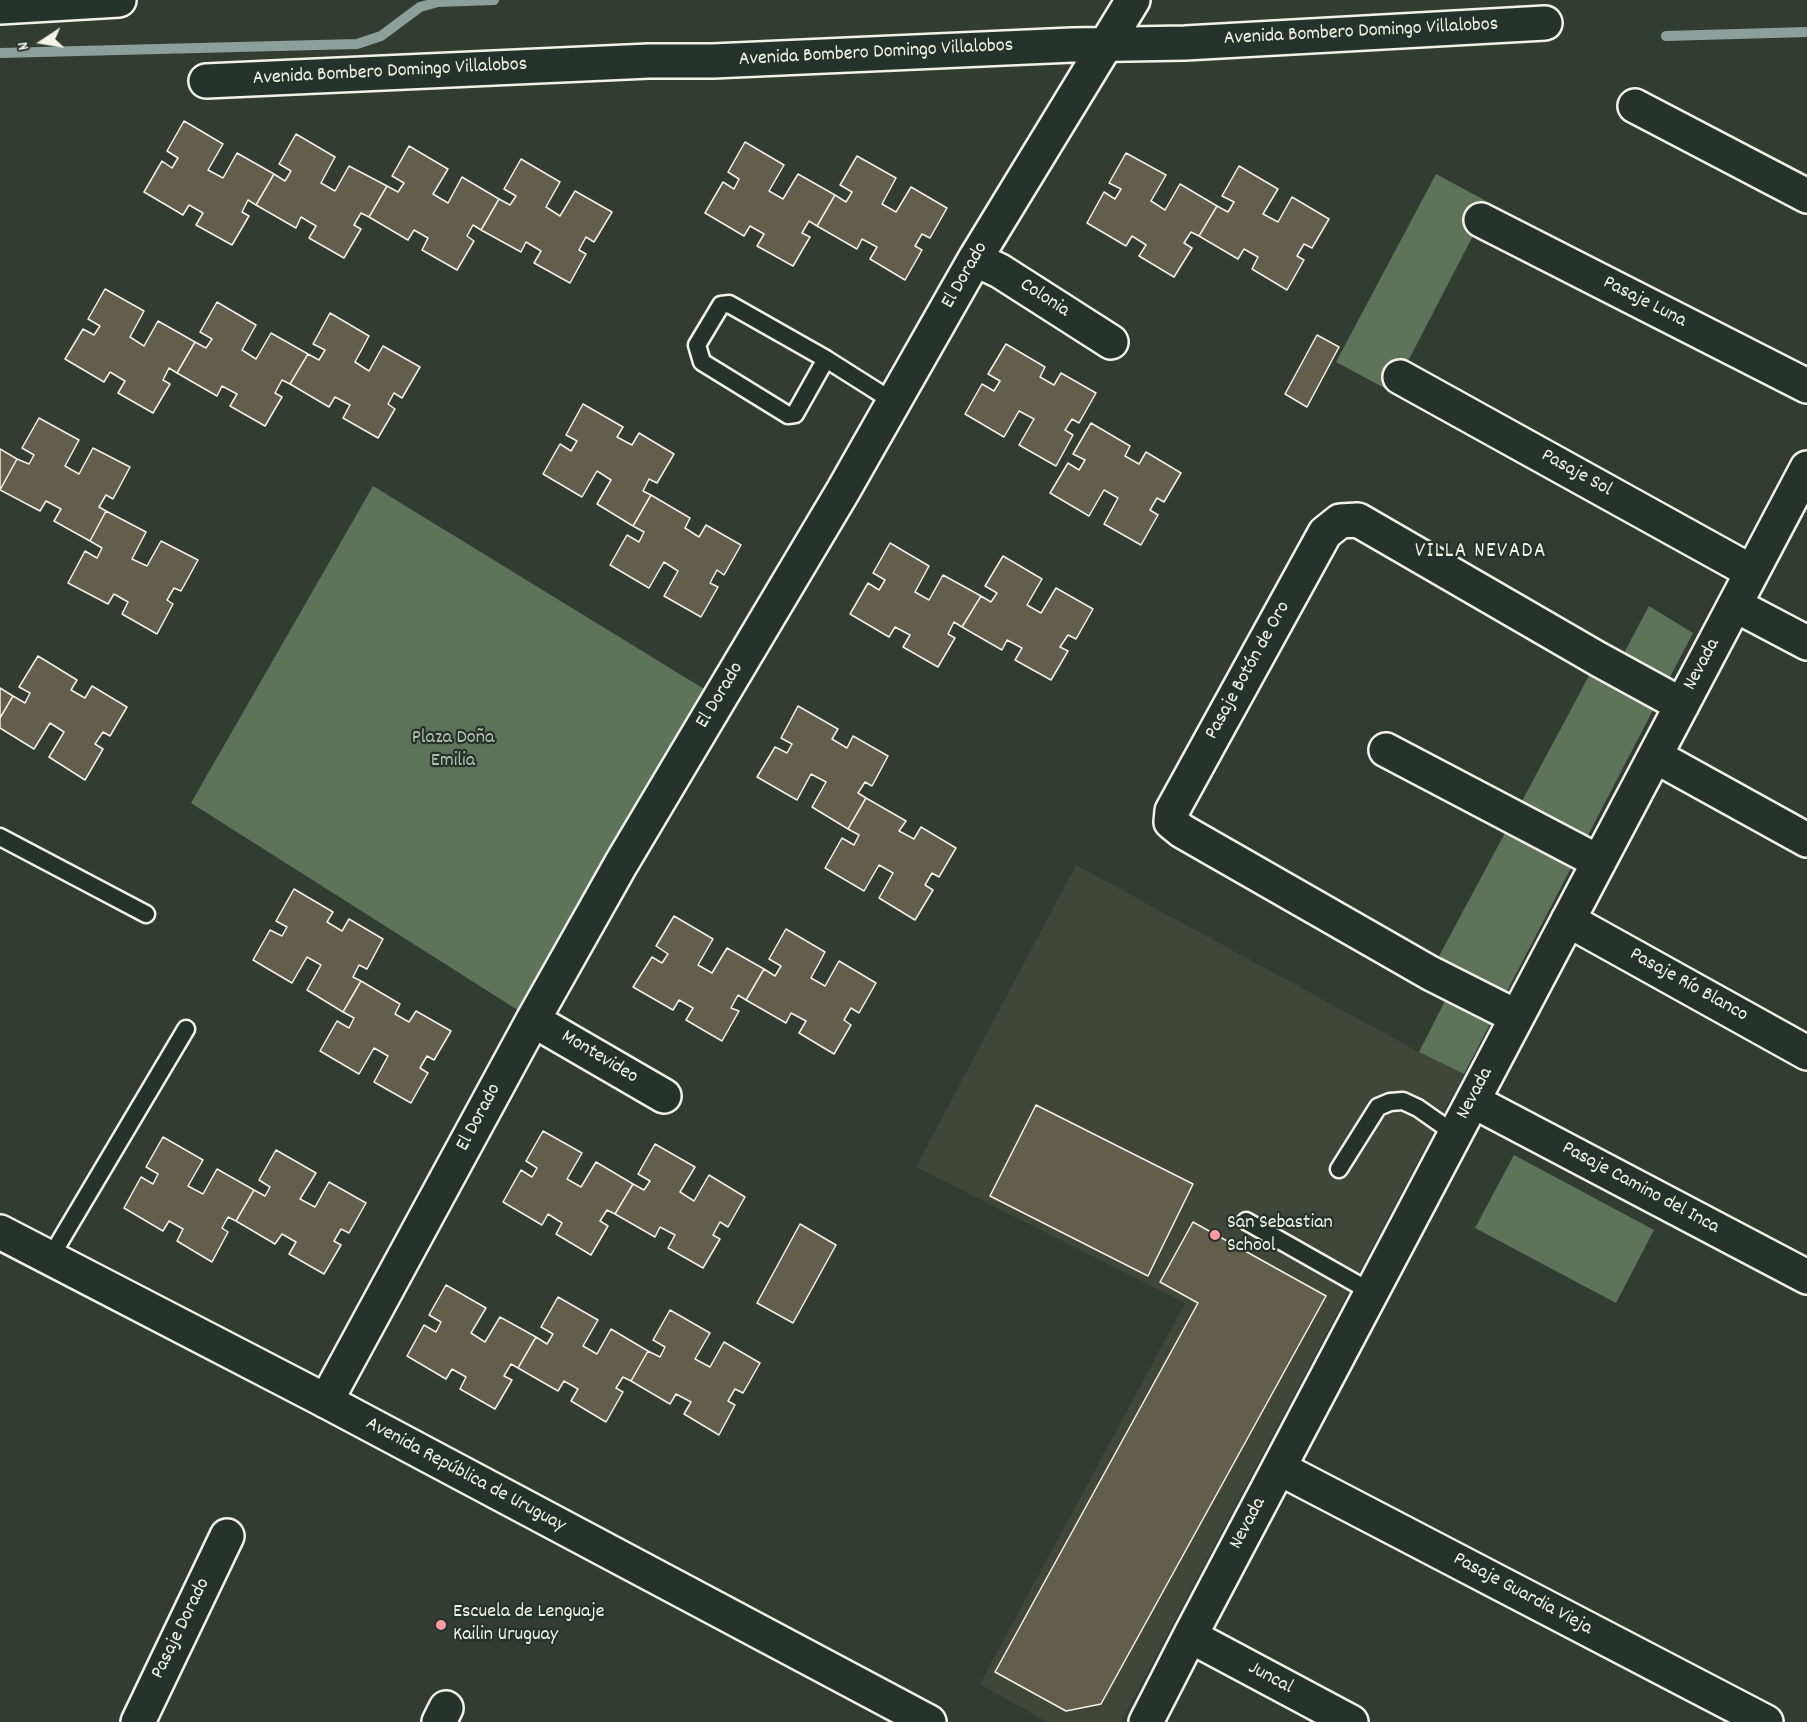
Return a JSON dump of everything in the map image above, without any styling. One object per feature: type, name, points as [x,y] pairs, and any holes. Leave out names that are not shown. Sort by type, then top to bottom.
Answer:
[{"type":"street","points":[[14,4],[119,0]]},
{"type":"street","name":"El Dorado","points":[[327,1401],[533,1020],[621,864],[894,402],[975,259],[1133,0]]},
{"type":"street","name":"Avenida Bombero Domingo Villalobos","points":[[206,81],[1106,45],[1545,23]]},
{"type":"street","points":[[1635,106],[1807,196]]},
{"type":"street","name":"Pasaje Luna","points":[[1481,220],[1807,386]]},
{"type":"street","name":"Colonia","points":[[975,259],[1000,271],[1111,342]]},
{"type":"street","name":"Pasaje Sol","points":[[1400,377],[1752,572]]},
{"type":"street","name":"Nevada","points":[[1146,1722],[1807,468]]},
{"type":"street","name":"Pasaje Botón de Oro","points":[[1517,1017],[1430,973],[1182,831],[1171,822],[1172,811],[1325,534],[1340,522],[1358,520],[1682,705]]},
{"type":"street","points":[[1735,605],[1807,643]]},
{"type":"street","points":[[1386,750],[1599,862]]},
{"type":"street","points":[[1655,756],[1807,840]]},
{"type":"street","name":"Pasaje Río Blanco","points":[[1568,920],[1807,1053]]},
{"type":"street","name":"Montevideo","points":[[533,1020],[664,1096]]},
{"type":"street","name":"Pasaje Camino del Inca","points":[[1473,1101],[1807,1277]]},
{"type":"street","name":"Avenida República de Uruguay","points":[[0,1232],[327,1401],[929,1722]]},
{"type":"street","name":"Pasaje Guardia Vieja","points":[[1279,1468],[1766,1722]]},
{"type":"street","name":"Pasaje Dorado","points":[[138,1722],[227,1536]]},
{"type":"street","name":"Juncal","points":[[1190,1636],[1351,1722]]},
{"type":"lane","points":[[826,359],[795,414],[788,415],[702,362],[697,345],[721,305],[729,304],[826,359],[894,402]]},
{"type":"lane","points":[[0,837],[146,914]]},
{"type":"lane","points":[[50,1258],[186,1029]]},
{"type":"lane","points":[[1339,1169],[1378,1107],[1390,1101],[1403,1101],[1418,1108],[1455,1134]]},
{"type":"lane","points":[[1246,1221],[1348,1279],[1370,1295]]},
{"type":"shaded area","name":"San Sebastian School","points":[[1076,865],[1419,1052],[1464,1074],[1121,1722],[1047,1722],[980,1684],[1185,1303],[916,1167]]},
{"type":"green space","points":[[1436,174],[1490,203],[1392,392],[1336,362]]},
{"type":"green space","name":"Plaza Doña Emilia","points":[[373,486],[709,692],[524,1014],[191,803]]},
{"type":"green space","points":[[1649,606],[1693,633],[1464,1074],[1419,1052],[1453,985],[1430,973],[1598,659],[1616,668]]},
{"type":"green space","points":[[1514,1155],[1654,1230],[1616,1303],[1475,1228]]},
{"type":"building","points":[[184,121],[223,144],[208,170],[223,178],[237,153],[274,174],[256,205],[248,200],[242,212],[249,216],[232,245],[196,225],[203,213],[189,205],[183,215],[144,192],[162,161],[172,168],[178,158],[167,151]]},
{"type":"building","points":[[296,134],[335,157],[321,183],[335,191],[349,166],[387,186],[369,217],[361,213],[354,225],[361,229],[344,258],[309,238],[316,226],[301,217],[296,228],[256,205],[274,174],[285,181],[291,171],[279,164]]},
{"type":"building","points":[[745,142],[784,165],[769,191],[783,199],[798,174],[835,195],[817,226],[809,221],[802,233],[810,237],[793,266],[757,246],[764,234],[750,226],[744,236],[705,213],[723,182],[734,189],[739,179],[728,172]]},
{"type":"building","points":[[409,146],[448,169],[433,194],[448,203],[462,177],[499,199],[481,230],[473,225],[467,236],[474,241],[457,270],[422,250],[428,238],[414,230],[408,240],[369,217],[387,186],[398,192],[404,183],[392,176]]},
{"type":"building","points":[[1126,153],[1166,175],[1151,201],[1165,210],[1180,184],[1217,206],[1199,236],[1191,232],[1184,243],[1192,248],[1174,277],[1139,256],[1146,245],[1132,236],[1126,246],[1087,223],[1104,192],[1115,199],[1121,189],[1109,183]]},
{"type":"building","points":[[857,156],[896,178],[882,204],[896,212],[911,187],[947,208],[930,238],[922,234],[915,246],[922,250],[905,280],[870,259],[877,247],[862,239],[857,249],[817,226],[835,195],[846,202],[852,192],[840,185]]},
{"type":"building","points":[[521,159],[560,182],[546,207],[560,216],[575,191],[612,212],[594,242],[586,237],[579,250],[586,254],[570,283],[534,263],[541,251],[526,242],[521,252],[481,230],[499,199],[510,205],[516,196],[504,189]]},
{"type":"building","points":[[1239,166],[1278,189],[1263,214],[1278,222],[1292,197],[1329,219],[1312,248],[1304,244],[1297,256],[1304,260],[1287,290],[1252,269],[1258,257],[1244,249],[1238,259],[1199,236],[1217,206],[1228,212],[1234,202],[1222,196]]},
{"type":"building","points":[[105,289],[144,311],[130,337],[144,346],[158,321],[195,342],[177,373],[169,368],[163,380],[170,384],[153,413],[118,393],[125,381],[110,372],[104,382],[65,359],[83,329],[94,335],[100,326],[88,319]]},
{"type":"building","points":[[217,302],[256,325],[242,350],[256,359],[271,333],[308,354],[290,384],[282,380],[275,393],[282,397],[265,426],[230,406],[237,394],[222,386],[217,396],[177,373],[195,342],[206,348],[212,339],[200,332]]},
{"type":"building","points":[[330,313],[369,336],[355,362],[369,371],[383,346],[420,367],[402,398],[394,393],[388,404],[395,409],[378,438],[343,418],[350,405],[335,397],[329,407],[290,384],[308,354],[319,360],[325,350],[313,344]]},
{"type":"building","points":[[1317,335],[1339,347],[1307,407],[1285,394]]},
{"type":"building","points":[[1006,344],[1045,367],[1040,377],[1054,385],[1061,373],[1096,393],[1079,423],[1072,419],[1065,430],[1073,435],[1056,466],[1019,445],[1034,419],[1019,411],[1004,437],[965,414],[982,384],[994,391],[1000,381],[988,374]]},
{"type":"building","points":[[583,404],[623,427],[617,437],[632,445],[639,433],[674,454],[657,483],[649,479],[643,491],[651,495],[633,526],[597,504],[611,480],[597,471],[582,497],[543,474],[560,444],[571,451],[577,441],[566,435]]},
{"type":"building","points":[[39,418],[79,440],[65,466],[79,474],[93,448],[130,467],[113,499],[106,495],[99,507],[106,511],[90,541],[54,521],[61,509],[46,501],[40,511],[0,490],[17,459],[29,464],[34,455],[22,448]]},
{"type":"building","points":[[1091,423],[1130,446],[1125,456],[1139,464],[1146,452],[1181,473],[1164,502],[1157,498],[1150,510],[1158,515],[1141,545],[1104,524],[1118,498],[1104,490],[1089,516],[1050,493],[1068,463],[1079,470],[1085,460],[1073,454]]},
{"type":"building","points":[[0,449],[17,459],[0,490]]},
{"type":"building","points":[[651,495],[690,518],[685,528],[699,537],[706,525],[741,545],[724,575],[717,570],[710,583],[718,587],[701,617],[664,596],[678,571],[664,562],[649,588],[610,565],[627,535],[639,542],[644,532],[633,526]]},
{"type":"building","points":[[106,511],[146,532],[132,559],[147,566],[161,541],[198,560],[181,591],[174,588],[167,600],[173,604],[157,634],[122,614],[128,602],[114,594],[108,604],[68,583],[85,551],[97,558],[102,548],[90,541]]},
{"type":"building","points":[[890,543],[929,566],[915,592],[929,600],[943,575],[981,596],[962,627],[954,622],[948,634],[955,638],[938,667],[903,647],[910,635],[895,627],[889,637],[850,614],[868,583],[879,590],[885,580],[873,573]]},
{"type":"building","points":[[1003,556],[1042,579],[1027,605],[1041,613],[1056,588],[1093,609],[1076,639],[1068,635],[1060,647],[1068,651],[1051,680],[1015,660],[1022,648],[1007,640],[1002,650],[962,627],[981,596],[991,602],[997,593],[985,586]]},
{"type":"building","points":[[38,656],[77,680],[71,690],[85,698],[92,686],[127,707],[110,736],[103,732],[95,744],[103,749],[85,780],[49,757],[64,732],[50,723],[34,749],[0,728],[0,718],[13,696],[25,703],[30,693],[19,687]]},
{"type":"building","points":[[0,688],[13,696],[0,718]]},
{"type":"building","points":[[798,706],[838,729],[832,739],[847,748],[853,736],[888,756],[872,786],[865,782],[858,793],[866,798],[848,829],[812,807],[826,782],[811,774],[797,800],[757,777],[775,747],[787,753],[792,744],[781,738]]},
{"type":"building","points":[[866,798],[906,821],[899,831],[914,839],[921,827],[956,848],[939,877],[932,873],[925,885],[933,890],[915,920],[879,898],[893,873],[879,865],[864,891],[825,868],[842,838],[854,845],[859,835],[848,829]]},
{"type":"building","points":[[294,889],[333,912],[327,922],[342,931],[349,919],[383,939],[367,969],[359,965],[353,977],[361,981],[343,1012],[307,990],[321,965],[307,957],[292,983],[253,960],[270,930],[282,936],[287,927],[276,921]]},
{"type":"building","points":[[674,916],[713,939],[698,965],[712,973],[727,948],[764,969],[746,1000],[738,995],[731,1008],[739,1011],[722,1041],[686,1020],[693,1008],[679,1000],[673,1010],[633,987],[652,957],[662,963],[668,954],[656,946]]},
{"type":"building","points":[[786,929],[825,952],[811,978],[825,986],[839,961],[876,983],[859,1013],[851,1008],[844,1020],[851,1025],[834,1054],[799,1033],[806,1021],[791,1013],[786,1023],[746,1000],[764,969],[775,976],[781,966],[769,959]]},
{"type":"building","points":[[361,981],[400,1004],[395,1014],[409,1022],[416,1011],[451,1031],[434,1060],[427,1056],[420,1068],[428,1073],[411,1103],[374,1082],[388,1056],[374,1048],[359,1074],[320,1051],[337,1021],[349,1028],[354,1018],[343,1012]]},
{"type":"building","points":[[1036,1105],[1193,1184],[1148,1276],[990,1196]]},
{"type":"building","points":[[543,1131],[582,1153],[567,1179],[581,1187],[596,1162],[633,1184],[615,1214],[607,1210],[600,1221],[608,1226],[591,1255],[556,1234],[562,1223],[548,1214],[542,1225],[503,1202],[521,1170],[532,1177],[537,1168],[526,1161]]},
{"type":"building","points":[[163,1137],[203,1160],[188,1186],[203,1194],[217,1169],[254,1190],[236,1221],[228,1217],[222,1228],[228,1232],[212,1262],[177,1241],[183,1229],[169,1221],[163,1231],[124,1208],[141,1177],[153,1184],[158,1174],[146,1167]]},
{"type":"building","points":[[655,1144],[695,1167],[680,1192],[694,1201],[709,1175],[745,1197],[728,1227],[720,1222],[713,1235],[720,1239],[703,1268],[668,1248],[675,1235],[660,1227],[655,1237],[615,1214],[633,1184],[644,1190],[650,1181],[638,1174]]},
{"type":"building","points":[[276,1150],[316,1173],[300,1199],[315,1207],[329,1182],[366,1203],[349,1233],[341,1229],[334,1241],[341,1245],[324,1274],[289,1254],[296,1242],[282,1234],[275,1244],[236,1221],[254,1190],[265,1196],[270,1187],[259,1180]]},
{"type":"building","points":[[1193,1222],[1326,1296],[1101,1704],[1066,1711],[995,1672],[1198,1303],[1160,1282]]},
{"type":"building","points":[[800,1224],[836,1245],[793,1323],[757,1303]]},
{"type":"building","points":[[446,1285],[486,1308],[471,1333],[485,1342],[500,1317],[536,1337],[518,1368],[511,1364],[504,1376],[512,1380],[495,1409],[460,1389],[466,1377],[452,1369],[446,1379],[407,1356],[424,1325],[436,1332],[441,1322],[429,1315]]},
{"type":"building","points":[[558,1297],[598,1320],[583,1346],[597,1354],[611,1329],[648,1351],[631,1381],[623,1377],[616,1388],[623,1392],[606,1422],[571,1401],[578,1389],[564,1381],[558,1391],[518,1368],[536,1337],[547,1344],[553,1334],[541,1327]]},
{"type":"building","points":[[670,1310],[710,1333],[695,1359],[710,1367],[724,1342],[760,1363],[743,1393],[735,1389],[728,1401],[735,1405],[719,1435],[684,1414],[691,1402],[676,1394],[670,1404],[631,1381],[648,1351],[660,1357],[665,1347],[653,1340]]},
{"type":"waterway","points":[[0,53],[357,44],[381,36],[420,7],[438,2],[494,0]]},
{"type":"waterway","points":[[1666,36],[1807,32]]},
{"type":"place","name":"San Sebastian School","points":[[1215,1235]]},
{"type":"place","name":"Escuela de Lenguaje Kailin Uruguay","points":[[441,1625]]},
{"type":"district","name":"VILLA NEVADA","points":[[1481,553]]}]
